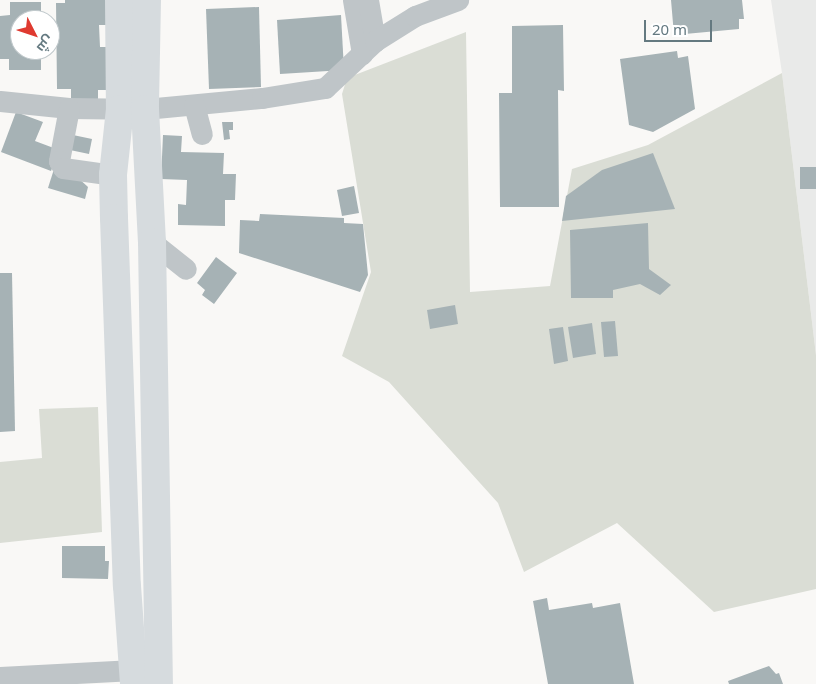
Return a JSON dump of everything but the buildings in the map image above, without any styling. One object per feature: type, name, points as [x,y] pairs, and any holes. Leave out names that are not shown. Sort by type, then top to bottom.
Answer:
[{"type":"street","points":[[118,0],[152,242],[159,684]]},
{"type":"street","points":[[0,677],[40,679],[134,677],[127,586],[113,175],[133,109],[147,0]]},
{"type":"street","points":[[353,0],[369,48]]},
{"type":"street","points":[[368,0],[369,48]]},
{"type":"street","points":[[0,101],[69,108],[133,109],[262,98],[325,88],[414,8],[458,0]]},
{"type":"street","points":[[194,105],[202,134]]},
{"type":"street","points":[[69,108],[59,162],[63,168],[70,170],[113,175]]},
{"type":"street","points":[[152,242],[186,269]]},
{"type":"shaded area","points":[[771,0],[816,0],[816,355],[782,73]]},
{"type":"shaded area","points":[[466,32],[470,292],[550,286],[572,169],[648,145],[782,73],[816,355],[816,589],[714,612],[617,523],[524,572],[498,503],[389,382],[342,356],[371,272],[342,94],[347,78]]},
{"type":"shaded area","points":[[98,407],[102,532],[0,543],[0,462],[42,458],[39,409]]}]
